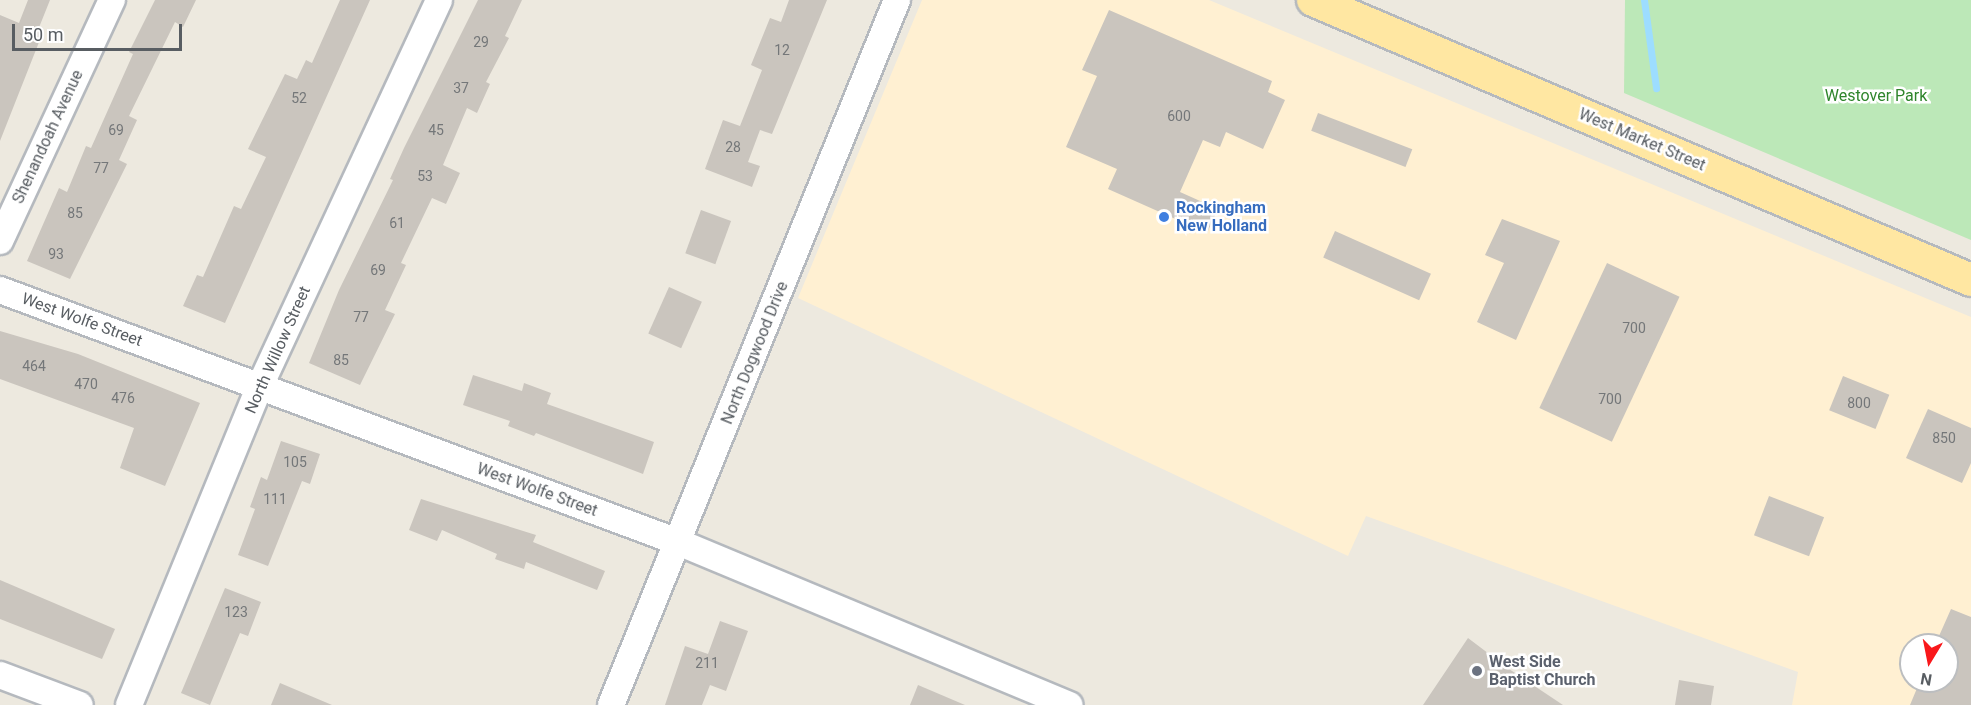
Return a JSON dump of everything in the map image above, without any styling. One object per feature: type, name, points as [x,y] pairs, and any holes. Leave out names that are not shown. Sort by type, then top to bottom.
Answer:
[{"type":"main road","name":"West Market Street","points":[[1313,0],[1971,280]]},
{"type":"street","name":"Shenandoah Avenue","points":[[0,241],[112,0]]},
{"type":"street","name":"North Willow Street","points":[[129,705],[260,386],[439,0]]},
{"type":"street","name":"North Dogwood Drive","points":[[611,705],[897,0]]},
{"type":"street","name":"West Wolfe Street","points":[[0,290],[678,542],[1069,705]]},
{"type":"street","points":[[0,675],[80,705]]},
{"type":"shaded area","points":[[922,0],[1209,0],[1971,317],[1971,705],[1792,705],[1798,672],[1366,516],[1348,556],[798,298]]},
{"type":"green space","name":"Westover Park","points":[[1625,0],[1971,0],[1971,240],[1624,93]]},
{"type":"building","points":[[28,0],[50,0],[38,30],[43,32],[0,141],[0,15],[19,23]]},
{"type":"building","points":[[155,0],[196,0],[183,27],[175,22],[129,116],[137,120],[119,160],[127,164],[70,279],[27,261],[59,188],[67,192],[86,146],[91,148],[133,54],[129,52]]},
{"type":"building","points":[[340,0],[370,0],[225,323],[183,306],[197,275],[203,277],[234,206],[241,209],[266,157],[248,149],[285,74],[297,79],[306,60],[312,63]]},
{"type":"building","points":[[478,0],[522,0],[505,36],[509,38],[486,82],[490,84],[477,113],[467,108],[443,165],[460,173],[446,204],[432,198],[401,263],[406,265],[385,310],[395,314],[360,385],[309,363],[339,290],[393,180],[390,179],[404,148]]},
{"type":"building","points":[[789,0],[827,0],[772,134],[760,130],[748,162],[760,166],[752,187],[705,169],[723,120],[740,126],[762,70],[751,65],[770,18],[781,22]]},
{"type":"building","points":[[1109,10],[1272,81],[1268,92],[1285,100],[1263,149],[1226,132],[1220,147],[1203,140],[1180,192],[1218,209],[1207,233],[1108,189],[1117,169],[1066,147],[1097,76],[1082,70]]},
{"type":"building","points":[[1318,113],[1412,149],[1405,167],[1311,131]]},
{"type":"building","points":[[701,210],[731,221],[715,264],[685,253]]},
{"type":"building","points":[[1502,219],[1560,241],[1516,340],[1477,322],[1504,263],[1485,255]]},
{"type":"building","points":[[1335,231],[1431,274],[1419,300],[1323,257]]},
{"type":"building","points":[[1607,263],[1680,297],[1612,442],[1539,408]]},
{"type":"building","points":[[669,287],[702,302],[681,348],[648,334]]},
{"type":"building","points":[[0,331],[78,354],[200,403],[165,486],[120,468],[134,428],[0,379]]},
{"type":"building","points":[[473,375],[522,391],[524,383],[551,393],[547,404],[654,442],[643,474],[536,433],[534,436],[508,426],[510,421],[463,405]]},
{"type":"building","points":[[1843,376],[1889,395],[1875,429],[1829,410]]},
{"type":"building","points":[[1928,409],[1971,428],[1971,463],[1962,483],[1906,458]]},
{"type":"building","points":[[281,441],[320,454],[310,484],[302,481],[268,566],[238,555],[255,509],[250,507],[261,477],[267,480]]},
{"type":"building","points":[[1769,496],[1824,517],[1809,556],[1754,535]]},
{"type":"building","points":[[421,499],[536,535],[533,542],[605,571],[597,590],[526,562],[524,569],[495,559],[497,554],[442,530],[437,541],[409,530]]},
{"type":"building","points":[[0,580],[115,629],[102,659],[0,619]]},
{"type":"building","points":[[225,588],[261,602],[248,636],[240,633],[210,705],[181,693]]},
{"type":"building","points":[[1951,609],[1971,617],[1971,705],[1910,705],[1915,693],[1959,693],[1959,633],[1940,633]]},
{"type":"building","points":[[720,621],[748,631],[726,691],[710,685],[702,705],[665,705],[685,646],[708,654]]},
{"type":"building","name":"West Side Baptist Church","points":[[1468,638],[1509,669],[1563,705],[1423,705]]},
{"type":"building","points":[[1679,680],[1714,686],[1711,705],[1675,705]]},
{"type":"building","points":[[280,683],[332,705],[271,705]]},
{"type":"building","points":[[918,685],[965,705],[910,705]]},
{"type":"waterway","points":[[1644,0],[1656,88]]},
{"type":"place","name":"Rockingham New Holland","points":[[1164,217]]},
{"type":"place","name":"West Side Baptist Church","points":[[1477,671]]}]
